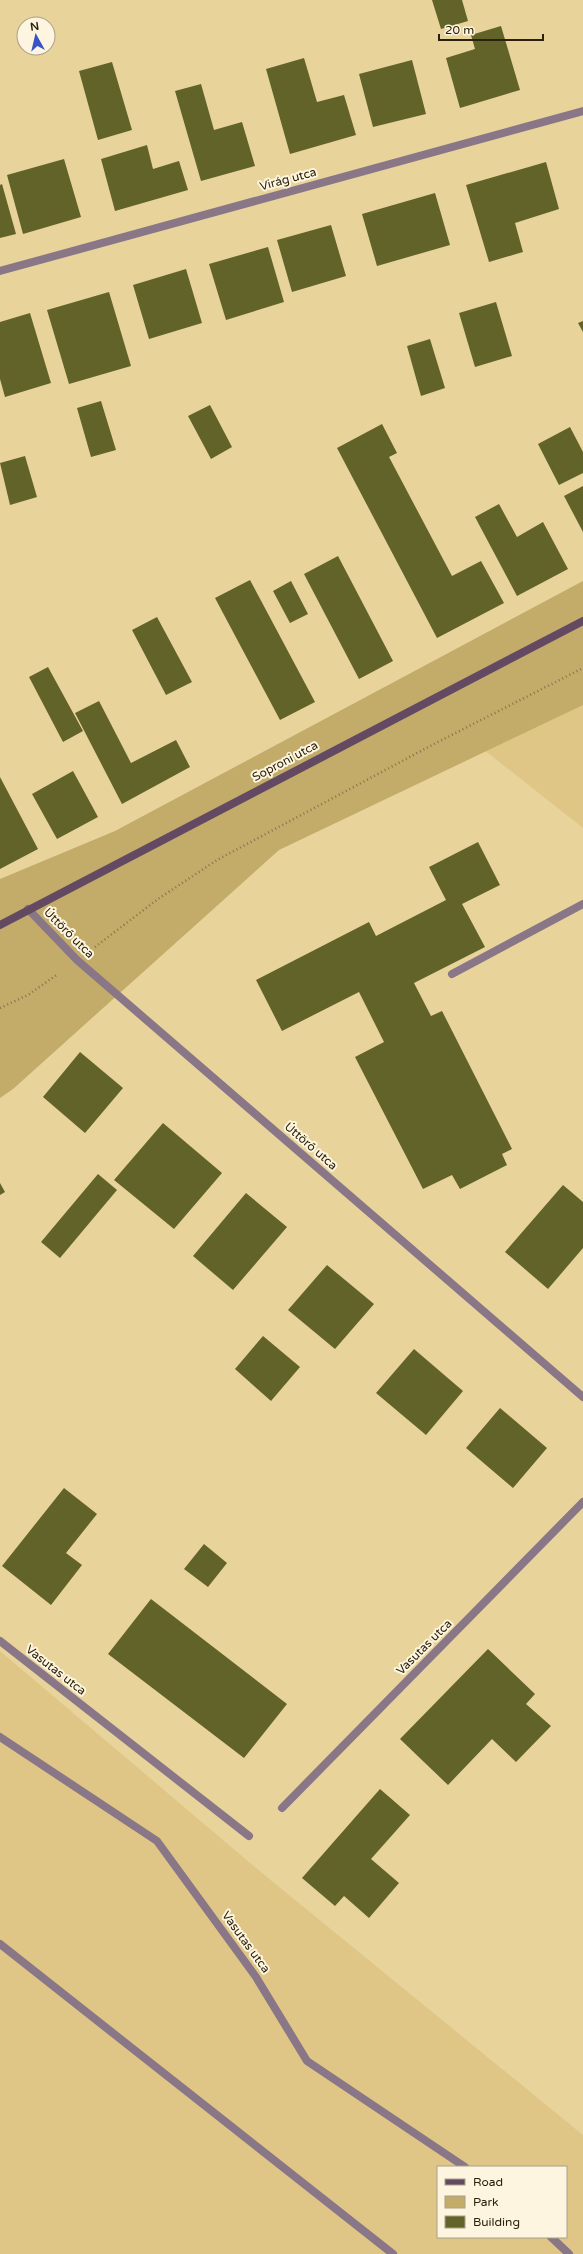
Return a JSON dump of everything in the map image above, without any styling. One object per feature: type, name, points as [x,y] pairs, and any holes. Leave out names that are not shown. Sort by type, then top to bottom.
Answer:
[{"type":"street","name":"Virág utca","points":[[0,271],[583,111]]},
{"type":"street","name":"Soproni utca","points":[[0,925],[28,909],[583,621]]},
{"type":"street","points":[[452,974],[583,904]]},
{"type":"street","name":"Úttörő utca","points":[[28,909],[78,960],[583,1397]]},
{"type":"street","name":"Vasutas utca","points":[[282,1808],[583,1502]]},
{"type":"street","name":"Vasutas utca","points":[[0,1641],[250,1836]]},
{"type":"street","name":"Vasutas utca","points":[[0,1737],[157,1841],[256,1977],[307,2061],[464,2166]]},
{"type":"street","points":[[0,1944],[393,2254]]},
{"type":"street","points":[[552,2238],[569,2254]]},
{"type":"path","points":[[0,1008],[28,995],[78,960],[158,899],[217,860],[434,744],[583,668]]},
{"type":"shaded area","points":[[583,682],[583,828],[474,742]]},
{"type":"shaded area","points":[[0,1651],[262,1873],[583,2135],[583,2254],[0,2254]]},
{"type":"green space","points":[[583,581],[583,705],[279,850],[13,1089],[0,1098],[0,879],[115,831]]},
{"type":"building","points":[[432,0],[462,0],[468,21],[441,29]]},
{"type":"building","points":[[501,26],[520,90],[460,108],[446,58],[475,49],[471,35]]},
{"type":"building","points":[[304,58],[317,102],[344,95],[356,135],[290,154],[266,69]]},
{"type":"building","points":[[412,60],[426,114],[373,127],[359,74]]},
{"type":"building","points":[[112,62],[132,130],[98,140],[79,71]]},
{"type":"building","points":[[201,84],[214,130],[242,122],[255,166],[201,181],[175,91]]},
{"type":"building","points":[[147,145],[153,169],[179,161],[188,190],[115,211],[101,159]]},
{"type":"building","points":[[64,159],[81,217],[23,234],[7,175]]},
{"type":"building","points":[[546,162],[559,209],[515,223],[523,252],[489,262],[466,185]]},
{"type":"building","points":[[2,184],[16,234],[0,238],[0,185]]},
{"type":"building","points":[[435,193],[450,245],[377,266],[362,214]]},
{"type":"building","points":[[331,225],[346,276],[292,292],[277,240]]},
{"type":"building","points":[[268,247],[284,302],[226,320],[209,264]]},
{"type":"building","points":[[186,269],[202,323],[149,339],[133,285]]},
{"type":"building","points":[[109,292],[131,366],[69,384],[47,310]]},
{"type":"building","points":[[496,302],[512,356],[475,367],[459,313]]},
{"type":"building","points":[[30,313],[51,383],[5,397],[0,379],[0,322]]},
{"type":"building","points":[[583,321],[583,332],[578,323]]},
{"type":"building","points":[[430,339],[445,388],[421,396],[407,346]]},
{"type":"building","points":[[101,401],[116,450],[91,457],[77,408]]},
{"type":"building","points":[[210,405],[232,447],[211,459],[188,416]]},
{"type":"building","points":[[382,424],[397,453],[389,457],[452,576],[481,561],[504,603],[437,638],[337,448]]},
{"type":"building","points":[[570,427],[583,452],[583,473],[559,485],[538,444]]},
{"type":"building","points":[[25,456],[37,497],[10,505],[0,463]]},
{"type":"building","points":[[583,486],[583,532],[564,496]]},
{"type":"building","points":[[499,504],[517,537],[543,522],[568,569],[517,596],[475,517]]},
{"type":"building","points":[[338,556],[393,661],[359,679],[304,574]]},
{"type":"building","points":[[250,580],[315,702],[280,720],[215,598]]},
{"type":"building","points":[[291,581],[308,614],[290,623],[273,591]]},
{"type":"building","points":[[157,617],[192,682],[166,695],[132,630]]},
{"type":"building","points":[[48,667],[83,731],[63,742],[29,677]]},
{"type":"building","points":[[99,701],[131,763],[176,740],[190,767],[122,804],[75,713]]},
{"type":"building","points":[[73,771],[98,817],[57,839],[32,794]]},
{"type":"building","points":[[0,777],[38,849],[0,869]]},
{"type":"building","points":[[478,842],[500,885],[462,904],[485,947],[414,983],[431,1016],[442,1011],[512,1149],[502,1154],[507,1165],[460,1189],[452,1175],[423,1189],[355,1057],[384,1042],[359,992],[282,1031],[256,980],[369,922],[376,936],[446,900],[429,867]]},
{"type":"building","points":[[80,1052],[123,1088],[85,1133],[43,1097]]},
{"type":"building","points":[[163,1123],[222,1173],[174,1229],[114,1180]]},
{"type":"building","points":[[98,1174],[117,1190],[60,1258],[41,1242]]},
{"type":"building","points":[[0,1183],[5,1192],[0,1195]]},
{"type":"building","points":[[563,1185],[583,1202],[583,1248],[548,1289],[505,1252]]},
{"type":"building","points":[[246,1193],[287,1227],[233,1290],[193,1256]]},
{"type":"building","points":[[327,1265],[374,1304],[335,1349],[288,1310]]},
{"type":"building","points":[[263,1336],[300,1367],[271,1401],[235,1369]]},
{"type":"building","points":[[414,1349],[463,1391],[426,1435],[376,1393]]},
{"type":"building","points":[[500,1408],[547,1448],[513,1488],[466,1448]]},
{"type":"building","points":[[64,1488],[97,1514],[66,1553],[82,1565],[51,1605],[2,1566]]},
{"type":"building","points":[[204,1544],[227,1563],[208,1587],[184,1569]]},
{"type":"building","points":[[151,1599],[287,1704],[244,1758],[108,1654]]},
{"type":"building","points":[[488,1649],[535,1694],[526,1704],[551,1726],[516,1762],[492,1739],[448,1785],[400,1739]]},
{"type":"building","points":[[380,1789],[410,1815],[371,1859],[399,1883],[369,1918],[344,1896],[335,1906],[302,1878]]}]
